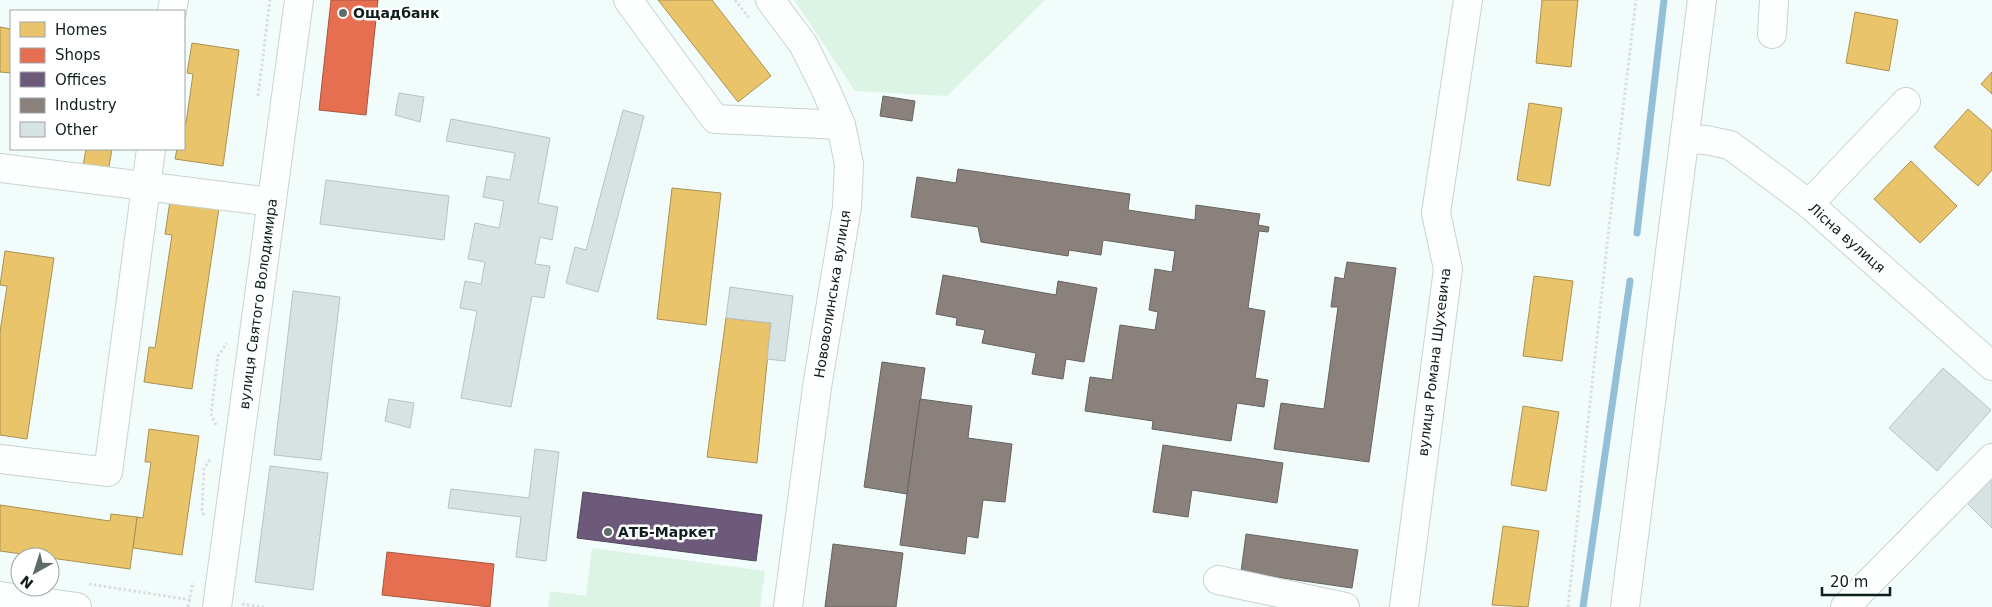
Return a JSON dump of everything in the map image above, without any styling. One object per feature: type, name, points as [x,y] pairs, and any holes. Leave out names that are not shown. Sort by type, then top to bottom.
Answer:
[{"type":"street","name":"вулиця Святого Володимира","points":[[217,607],[299,0]]},
{"type":"street","points":[[628,0],[715,119],[841,125]]},
{"type":"street","name":"Нововолинська вулиця","points":[[770,0],[803,44],[825,88],[841,125],[850,164],[847,207],[817,387],[788,607]]},
{"type":"street","name":"вулиця Романа Шухевича","points":[[1404,607],[1448,269],[1436,212],[1468,0]]},
{"type":"street","points":[[1625,607],[1702,0]]},
{"type":"street","points":[[1772,34],[1774,0]]},
{"type":"street","points":[[1809,204],[1906,102]]},
{"type":"street","name":"Лісна вулиця","points":[[1685,139],[1706,140],[1730,145],[1809,204],[1992,366]]},
{"type":"street","points":[[0,459],[108,472],[151,150]]},
{"type":"street","points":[[0,168],[272,202]]},
{"type":"street","points":[[1845,607],[1992,458]]},
{"type":"street","points":[[1218,580],[1345,607]]},
{"type":"street","points":[[0,596],[82,595]]},
{"type":"path","points":[[735,0],[752,22]]},
{"type":"path","points":[[1568,607],[1606,246],[1636,0]]},
{"type":"path","points":[[82,595],[190,600]]},
{"type":"green space","points":[[794,0],[1045,0],[947,96],[855,91]]},
{"type":"green space","points":[[592,548],[765,571],[760,607],[548,607],[550,591],[586,596]]},
{"type":"building: Homes","points":[[658,0],[712,0],[771,76],[738,102]]},
{"type":"building: Homes","points":[[1542,0],[1578,0],[1571,67],[1536,63]]},
{"type":"building: Homes","points":[[1855,12],[1898,20],[1889,71],[1846,63]]},
{"type":"building: Homes","points":[[0,27],[10,29],[10,73],[0,72]]},
{"type":"building: Homes","points":[[192,43],[239,50],[223,166],[175,159],[177,150],[185,150],[185,123],[193,74],[187,73]]},
{"type":"building: Homes","points":[[1992,72],[1992,94],[1981,84]]},
{"type":"building: Homes","points":[[1529,103],[1562,108],[1550,186],[1517,180]]},
{"type":"building: Homes","points":[[1968,109],[1992,130],[1992,170],[1978,186],[1934,147]]},
{"type":"building: Homes","points":[[86,150],[112,150],[108,172],[83,166]]},
{"type":"building: Homes","points":[[1911,161],[1957,206],[1920,243],[1874,199]]},
{"type":"building: Homes","points":[[672,188],[721,193],[706,325],[657,319]]},
{"type":"building: Homes","points":[[170,201],[219,208],[192,389],[144,382],[149,347],[155,348],[172,235],[165,234]]},
{"type":"building: Homes","points":[[5,251],[54,258],[27,439],[0,435],[0,332],[7,286],[0,285]]},
{"type":"building: Homes","points":[[1534,276],[1573,281],[1562,361],[1523,356]]},
{"type":"building: Homes","points":[[726,318],[771,323],[757,463],[707,457]]},
{"type":"building: Homes","points":[[1523,406],[1559,412],[1546,491],[1511,485]]},
{"type":"building: Homes","points":[[149,429],[199,436],[182,555],[133,548],[137,517],[143,518],[151,462],[145,462]]},
{"type":"building: Homes","points":[[0,505],[110,521],[111,514],[137,517],[130,569],[60,559],[60,547],[10,547],[10,552],[0,551]]},
{"type":"building: Homes","points":[[1503,526],[1539,531],[1528,607],[1492,605]]},
{"type":"building: Shops","points":[[331,0],[378,0],[366,115],[319,110]]},
{"type":"building: Shops","points":[[387,552],[494,564],[490,607],[382,595]]},
{"type":"building: Offices","points":[[583,492],[762,515],[756,561],[577,538]]},
{"type":"building: Industry","points":[[883,96],[915,101],[912,121],[880,116]]},
{"type":"building: Industry","points":[[958,169],[1130,194],[1128,210],[1195,220],[1196,205],[1260,214],[1258,225],[1269,227],[1268,232],[1259,231],[1248,308],[1265,311],[1255,378],[1268,380],[1264,407],[1237,403],[1231,441],[1152,429],[1153,421],[1085,411],[1090,377],[1112,380],[1120,325],[1155,330],[1158,312],[1149,310],[1155,269],[1172,272],[1175,251],[1103,240],[1101,255],[1069,250],[1068,256],[981,242],[978,227],[911,217],[917,177],[956,183]]},
{"type":"building: Industry","points":[[1347,262],[1396,268],[1369,462],[1274,449],[1281,403],[1324,409],[1338,307],[1331,307],[1335,277],[1344,279]]},
{"type":"building: Industry","points":[[943,275],[1056,295],[1058,281],[1097,288],[1084,362],[1066,359],[1063,379],[1032,374],[1036,353],[982,343],[985,330],[956,325],[957,318],[936,314]]},
{"type":"building: Industry","points":[[882,362],[925,368],[907,494],[864,487]]},
{"type":"building: Industry","points":[[920,399],[972,406],[968,438],[1012,444],[1005,502],[983,500],[978,538],[967,536],[965,554],[900,545]]},
{"type":"building: Industry","points":[[1163,445],[1283,463],[1277,503],[1192,490],[1188,517],[1153,512]]},
{"type":"building: Industry","points":[[1246,534],[1358,550],[1352,588],[1241,572]]},
{"type":"building: Industry","points":[[833,544],[903,553],[896,607],[825,607]]},
{"type":"building: Other","points":[[399,93],[424,97],[420,122],[395,115]]},
{"type":"building: Other","points":[[623,110],[644,116],[598,292],[566,283],[575,247],[586,250]]},
{"type":"building: Other","points":[[451,119],[550,138],[538,203],[558,207],[552,240],[540,237],[535,264],[550,266],[544,298],[532,296],[511,407],[461,398],[477,311],[460,308],[465,281],[481,284],[485,262],[468,259],[475,223],[499,228],[504,201],[483,197],[487,176],[510,180],[515,153],[446,141]]},
{"type":"building: Other","points":[[326,180],[449,196],[444,240],[320,224]]},
{"type":"building: Other","points":[[730,287],[793,296],[785,361],[767,359],[771,323],[726,318]]},
{"type":"building: Other","points":[[293,291],[340,297],[321,460],[274,455]]},
{"type":"building: Other","points":[[1943,368],[1991,410],[1937,471],[1889,428]]},
{"type":"building: Other","points":[[389,399],[414,403],[410,428],[385,421]]},
{"type":"building: Other","points":[[535,449],[559,452],[546,561],[516,557],[521,517],[448,508],[451,489],[529,498]]},
{"type":"building: Other","points":[[270,466],[328,473],[313,590],[255,582]]},
{"type":"building: Other","points":[[1992,475],[1992,528],[1966,502]]},
{"type":"waterway","points":[[1637,233],[1664,0]]},
{"type":"waterway","points":[[1583,607],[1630,281]]},
{"type":"place","name":"Ощадбанк","points":[[343,13]]},
{"type":"place","name":"АТБ-Маркет","points":[[608,532]]}]
